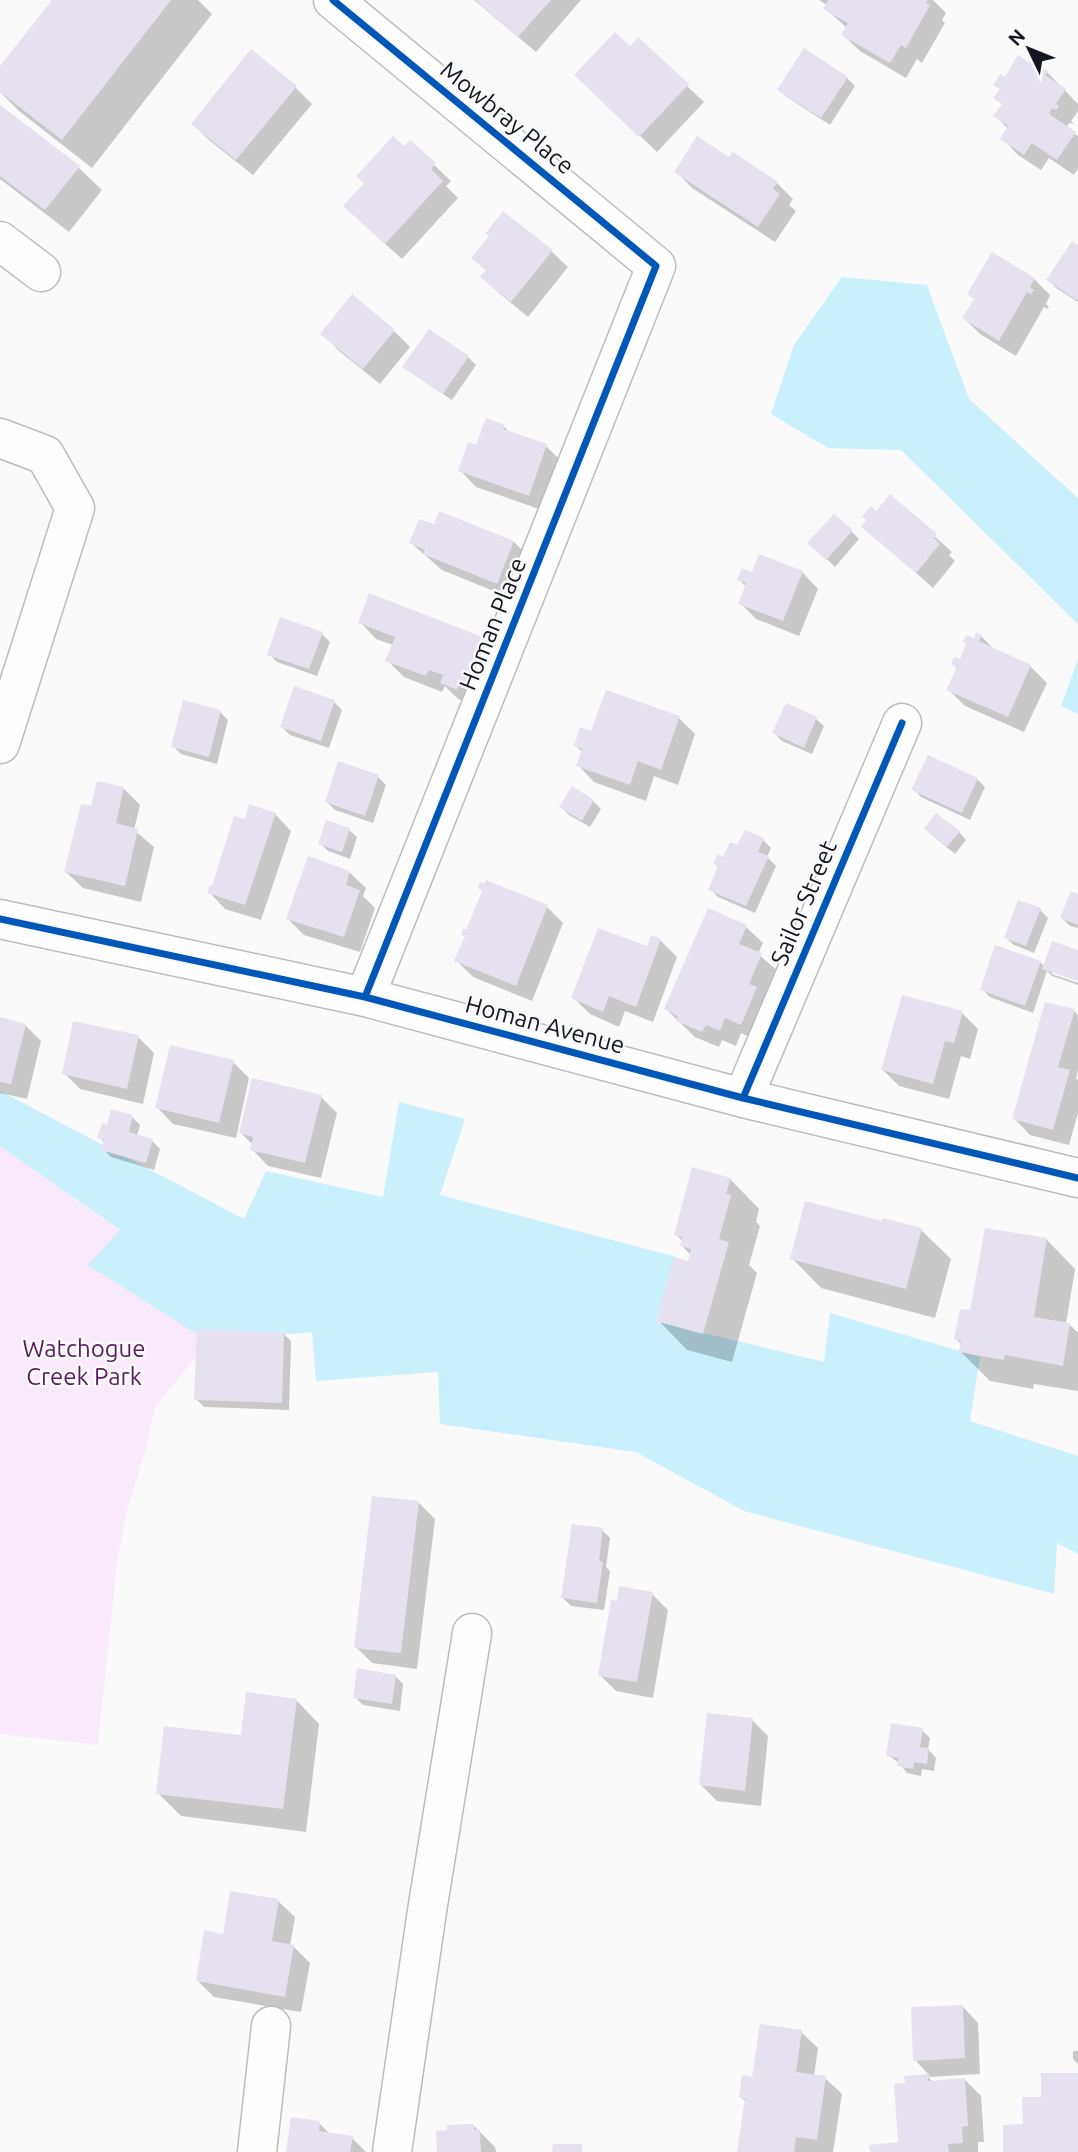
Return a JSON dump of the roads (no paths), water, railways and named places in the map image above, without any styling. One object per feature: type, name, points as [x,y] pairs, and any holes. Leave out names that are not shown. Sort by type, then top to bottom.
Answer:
[{"type":"street","name":"Mowbray Place","points":[[333,0],[656,266]]},
{"type":"street","points":[[0,241],[41,272]]},
{"type":"street","name":"Homan Place","points":[[365,997],[656,266]]},
{"type":"street","points":[[0,438],[45,455],[75,508],[0,744]]},
{"type":"street","name":"Sailor Street","points":[[743,1098],[902,723]]},
{"type":"street","name":"Homan Avenue","points":[[0,919],[365,997],[743,1098],[1078,1178]]},
{"type":"street","points":[[392,2152],[426,1912],[472,1633]]},
{"type":"street","points":[[257,2152],[271,2026]]},
{"type":"water","points":[[842,277],[927,285],[969,399],[1078,498],[1078,624],[901,450],[828,448],[771,414],[794,345]]},
{"type":"water","points":[[1078,659],[1078,714],[1061,706]]},
{"type":"water","points":[[0,1091],[244,1219],[266,1171],[383,1197],[399,1102],[465,1119],[440,1195],[677,1257],[658,1322],[824,1362],[830,1313],[980,1357],[970,1421],[1078,1456],[1078,1554],[1057,1543],[1054,1594],[744,1511],[636,1452],[440,1424],[438,1372],[316,1381],[312,1332],[208,1341],[88,1265],[120,1230],[0,1146]]},
{"type":"park label","name":"Watchogue Creek Park","points":[[84,1363]]}]
